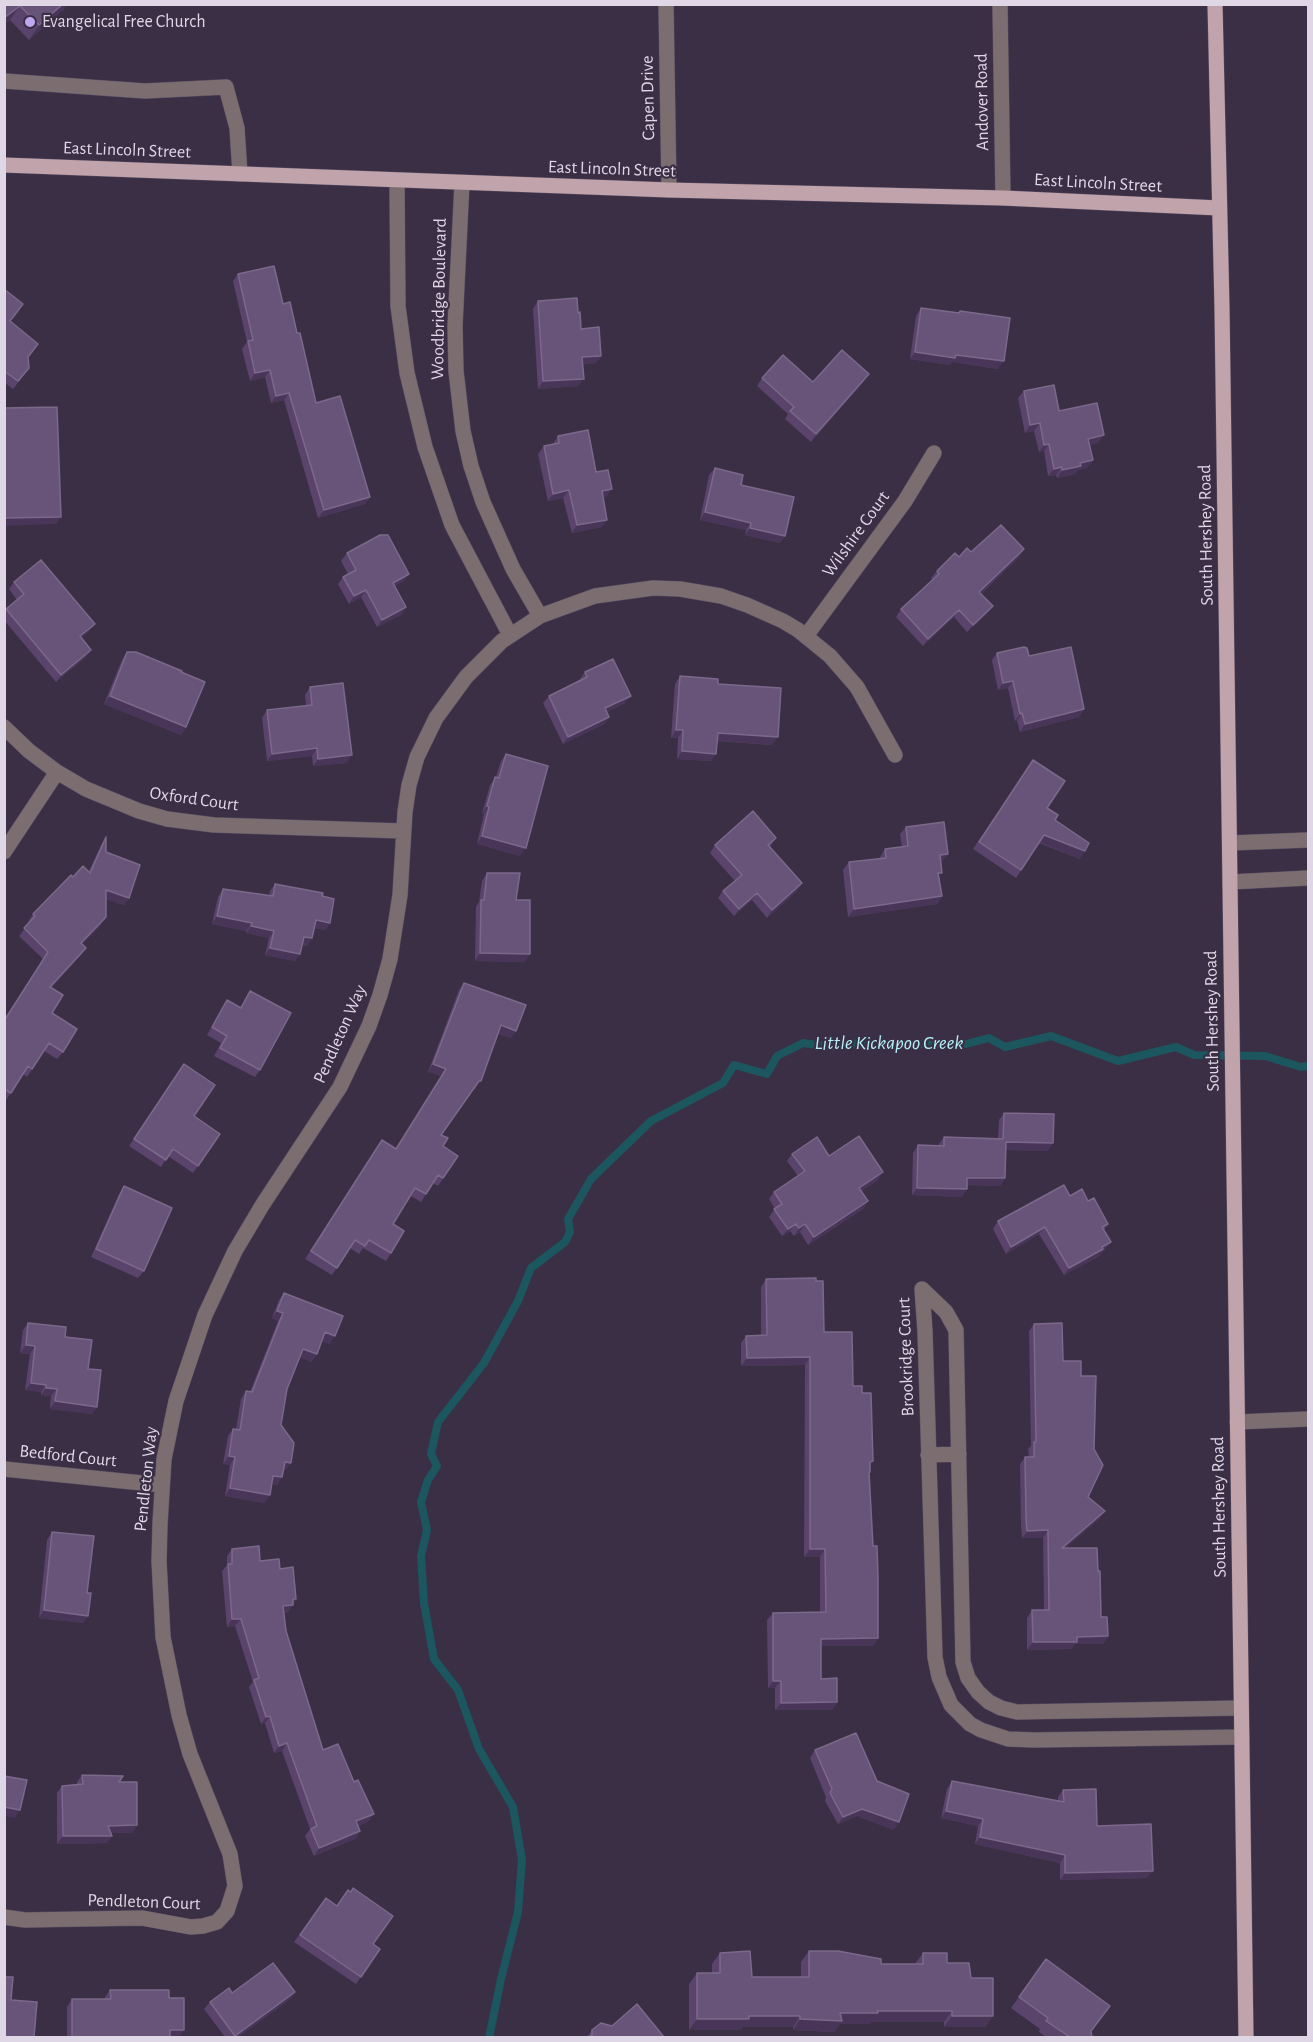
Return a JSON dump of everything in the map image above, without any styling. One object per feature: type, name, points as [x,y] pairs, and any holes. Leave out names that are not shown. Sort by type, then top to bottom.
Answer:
[{"type":"main road","name":"South Hershey Road","points":[[1215,4],[1222,308],[1246,2037]]},
{"type":"main road","name":"East Lincoln Street","points":[[4,165],[669,190],[1003,198],[1219,208]]},
{"type":"street","name":"Capen Drive","points":[[666,4],[669,190]]},
{"type":"street","name":"Andover Road","points":[[1000,4],[1003,198]]},
{"type":"street","points":[[4,81],[146,91],[226,87],[237,128],[240,174]]},
{"type":"street","name":"Woodbridge Boulevard","points":[[397,181],[398,306],[407,373],[425,447],[452,525],[510,635]]},
{"type":"street","name":"Woodbridge Boulevard","points":[[462,183],[455,326],[456,371],[463,431],[471,466],[486,511],[513,569],[540,616]]},
{"type":"street","name":"Wilshire Court","points":[[807,636],[905,501],[934,453]]},
{"type":"street","name":"Pendleton Way","points":[[231,1897],[235,1886],[230,1854],[190,1754],[170,1676],[163,1637],[159,1561],[164,1459],[176,1401],[205,1315],[235,1251],[340,1087],[369,1026],[390,959],[400,895],[403,831],[409,785],[414,766],[436,718],[466,677],[502,641],[540,616],[595,596],[653,588],[680,589],[721,596],[747,605],[783,621],[807,636],[830,656],[857,687],[895,755]]},
{"type":"street","name":"Oxford Court","points":[[4,727],[29,751],[86,789],[139,811],[167,819],[214,825],[403,831]]},
{"type":"street","points":[[4,852],[57,771]]},
{"type":"street","points":[[1230,843],[1308,840]]},
{"type":"street","points":[[1230,882],[1308,878]]},
{"type":"street","name":"Brookridge Court","points":[[1241,1708],[1017,1712],[989,1702],[978,1692],[968,1678],[963,1662],[956,1330],[946,1312],[922,1289],[935,1657],[939,1677],[951,1705],[970,1724],[1008,1739],[1242,1737]]},
{"type":"street","points":[[1237,1422],[1308,1419]]},
{"type":"street","points":[[928,1455],[958,1454]]},
{"type":"street","name":"Bedford Court","points":[[4,1469],[162,1485]]},
{"type":"street","points":[[934,1623],[962,1621]]},
{"type":"street","points":[[1034,1712],[1034,1740]]},
{"type":"street","name":"Pendleton Court","points":[[4,1917],[24,1920],[142,1918],[191,1927],[203,1926],[217,1922],[227,1911],[231,1897]]},
{"type":"building","points":[[4,4],[63,4],[39,25],[20,6],[4,18]]},
{"type":"building","points":[[274,266],[283,304],[290,302],[297,333],[300,333],[316,403],[340,396],[370,497],[324,510],[289,393],[276,396],[270,370],[255,373],[248,341],[253,340],[238,274]]},
{"type":"building","points":[[4,289],[23,304],[10,321],[38,344],[28,357],[29,368],[18,381],[4,371]]},
{"type":"building","points":[[577,298],[581,329],[599,327],[601,356],[582,357],[584,379],[543,381],[538,301]]},
{"type":"building","points":[[921,308],[1010,318],[1004,361],[956,355],[955,358],[915,352]]},
{"type":"building","points":[[842,350],[869,374],[816,434],[790,411],[794,407],[762,378],[783,355],[813,382]]},
{"type":"building","points":[[1054,385],[1059,411],[1097,403],[1104,435],[1088,439],[1093,460],[1080,463],[1081,466],[1062,470],[1062,467],[1054,469],[1049,444],[1044,445],[1040,423],[1030,425],[1024,391]]},
{"type":"building","points":[[57,407],[61,517],[4,518],[4,408]]},
{"type":"building","points":[[588,430],[596,472],[608,470],[612,489],[602,491],[607,520],[577,525],[569,490],[553,494],[544,446],[559,443],[558,436]]},
{"type":"building","points":[[715,468],[743,475],[741,485],[794,497],[785,536],[750,528],[751,523],[705,512]]},
{"type":"building","points":[[1001,525],[1024,549],[979,592],[993,606],[973,625],[959,610],[928,639],[901,609],[939,574],[937,571],[955,553],[959,557],[967,548],[971,552]]},
{"type":"building","points":[[380,535],[388,535],[409,574],[393,583],[406,607],[382,620],[366,590],[354,596],[343,577],[356,570],[347,553]]},
{"type":"building","points":[[41,560],[95,624],[80,636],[91,650],[61,675],[6,609],[24,594],[14,582]]},
{"type":"building","points":[[1071,647],[1084,709],[1025,724],[1022,713],[1020,714],[1013,681],[1003,683],[997,653],[1027,648],[1029,656]]},
{"type":"building","points":[[127,652],[136,652],[205,682],[186,727],[110,696]]},
{"type":"building","points":[[613,659],[631,696],[605,708],[609,717],[568,737],[549,696],[587,677],[585,672]]},
{"type":"building","points":[[680,676],[718,679],[718,684],[781,688],[778,737],[718,733],[716,754],[682,751],[683,730],[676,730]]},
{"type":"building","points":[[343,683],[352,755],[318,759],[317,748],[272,754],[267,710],[312,705],[310,687]]},
{"type":"building","points":[[506,754],[548,766],[526,848],[482,836],[495,777],[499,778]]},
{"type":"building","points":[[1033,760],[1065,781],[1047,808],[1058,815],[1055,820],[1089,843],[1085,851],[1044,835],[1021,870],[979,842]]},
{"type":"building","points":[[753,811],[776,838],[768,845],[802,883],[772,910],[757,893],[739,909],[723,891],[742,875],[715,845]]},
{"type":"building","points":[[944,822],[948,854],[940,855],[942,873],[938,873],[942,896],[854,909],[849,862],[886,858],[885,849],[908,846],[906,827]]},
{"type":"building","points":[[106,837],[106,852],[140,865],[129,898],[106,890],[106,917],[81,943],[86,948],[50,987],[63,995],[52,1013],[77,1029],[63,1052],[49,1043],[32,1069],[28,1066],[11,1093],[4,1089],[4,1021],[48,952],[24,928],[35,916],[33,914],[71,875],[73,877],[83,866],[90,873]]},
{"type":"building","points":[[487,873],[520,873],[516,900],[530,900],[530,954],[480,953],[481,900],[484,900]]},
{"type":"building","points":[[275,884],[323,893],[322,896],[334,899],[330,923],[316,920],[312,938],[304,937],[300,954],[270,948],[274,931],[251,926],[252,923],[217,916],[223,889],[273,896]]},
{"type":"building","points":[[464,983],[526,1005],[516,1031],[501,1025],[481,1081],[441,1135],[448,1138],[443,1146],[458,1156],[443,1178],[438,1175],[426,1194],[415,1188],[393,1224],[404,1231],[391,1253],[369,1240],[365,1246],[355,1240],[337,1268],[311,1251],[382,1140],[396,1149],[446,1069],[433,1064]]},
{"type":"building","points":[[250,991],[291,1013],[260,1070],[220,1048],[227,1036],[212,1027],[227,1000],[241,1008]]},
{"type":"building","points":[[184,1064],[215,1085],[194,1116],[220,1134],[198,1166],[173,1149],[166,1160],[134,1139]]},
{"type":"building","points":[[1004,1113],[1054,1114],[1053,1143],[1006,1142],[1005,1178],[967,1178],[967,1189],[917,1188],[918,1145],[944,1146],[944,1137],[1003,1139]]},
{"type":"building","points":[[859,1136],[883,1172],[859,1188],[868,1201],[814,1237],[805,1224],[799,1228],[796,1224],[788,1229],[774,1209],[782,1204],[774,1192],[805,1171],[792,1154],[817,1137],[829,1156]]},
{"type":"building","points":[[1064,1185],[1070,1196],[1082,1189],[1088,1201],[1094,1198],[1108,1224],[1102,1227],[1111,1242],[1069,1268],[1045,1227],[1011,1247],[998,1221]]},
{"type":"building","points":[[124,1186],[172,1208],[144,1271],[96,1249]]},
{"type":"building","points":[[816,1278],[816,1281],[823,1281],[824,1332],[852,1332],[853,1386],[862,1386],[862,1393],[871,1393],[873,1461],[870,1462],[869,1472],[873,1546],[877,1546],[878,1638],[821,1639],[821,1679],[837,1678],[837,1702],[781,1703],[781,1681],[773,1681],[773,1613],[826,1612],[825,1549],[810,1549],[810,1357],[747,1358],[746,1336],[767,1335],[766,1279]]},
{"type":"building","points":[[284,1293],[343,1316],[335,1336],[325,1332],[317,1354],[303,1349],[287,1389],[281,1425],[294,1443],[291,1463],[285,1462],[282,1477],[273,1476],[270,1495],[230,1488],[235,1457],[229,1456],[233,1429],[240,1430],[246,1391],[252,1392],[283,1313],[277,1311]]},
{"type":"building","points":[[28,1323],[66,1327],[65,1337],[92,1340],[88,1369],[101,1370],[97,1407],[55,1401],[57,1389],[31,1383],[35,1346],[26,1345]]},
{"type":"building","points":[[1062,1323],[1063,1361],[1081,1361],[1081,1376],[1096,1376],[1094,1449],[1103,1465],[1088,1497],[1105,1511],[1062,1548],[1097,1548],[1101,1617],[1107,1617],[1108,1636],[1077,1637],[1077,1642],[1033,1642],[1032,1610],[1049,1610],[1048,1530],[1027,1531],[1026,1518],[1025,1457],[1034,1457],[1034,1442],[1036,1442],[1034,1324]]},
{"type":"building","points":[[52,1532],[94,1536],[87,1593],[91,1593],[88,1616],[44,1610]]},
{"type":"building","points":[[259,1546],[260,1561],[279,1559],[280,1569],[293,1567],[296,1599],[293,1599],[293,1605],[283,1606],[286,1631],[323,1750],[338,1744],[354,1782],[358,1780],[374,1814],[356,1821],[360,1831],[319,1848],[311,1829],[317,1826],[287,1743],[279,1746],[270,1716],[266,1717],[254,1680],[259,1678],[241,1619],[232,1619],[228,1564],[232,1564],[232,1549]]},
{"type":"building","points":[[856,1733],[877,1781],[909,1794],[899,1822],[862,1809],[843,1817],[830,1793],[832,1789],[815,1750]]},
{"type":"building","points":[[82,1775],[123,1776],[119,1782],[137,1782],[137,1825],[108,1826],[112,1836],[63,1836],[62,1786],[83,1784]]},
{"type":"building","points":[[4,1776],[27,1780],[20,1810],[4,1807]]},
{"type":"building","points":[[952,1781],[1064,1802],[1063,1790],[1096,1789],[1097,1826],[1151,1824],[1153,1871],[1065,1873],[1065,1855],[980,1837],[983,1819],[946,1811]]},
{"type":"building","points":[[353,1888],[393,1916],[373,1944],[380,1949],[361,1977],[300,1935],[326,1898],[337,1906],[348,1890],[351,1892]]},
{"type":"building","points":[[750,1951],[752,1977],[809,1977],[809,1951],[838,1951],[881,1959],[881,1964],[923,1964],[923,1953],[947,1953],[947,1963],[969,1963],[971,1978],[993,1978],[993,2016],[952,2016],[952,2011],[877,2011],[878,2013],[840,2013],[842,2021],[800,2019],[800,2016],[697,2019],[697,1973],[720,1973],[720,1953]]},
{"type":"building","points":[[1046,1959],[1110,2006],[1091,2031],[1092,2037],[1070,2037],[1046,2021],[1048,2018],[1019,1997]]},
{"type":"building","points":[[273,1963],[295,1992],[235,2036],[210,2002],[229,1988],[232,1993]]},
{"type":"building","points":[[4,1977],[13,1977],[11,2000],[37,2002],[34,2037],[4,2037]]},
{"type":"building","points":[[110,1990],[169,1990],[169,1998],[184,1998],[184,2030],[170,2030],[170,2037],[72,2037],[72,1999],[111,1999]]},
{"type":"building","points":[[637,2004],[664,2037],[589,2037],[592,2035],[592,2030],[601,2023],[612,2026]]},
{"type":"waterway","name":"Little Kickapoo Creek","points":[[489,2038],[518,1912],[522,1860],[513,1807],[479,1749],[458,1690],[434,1659],[424,1603],[421,1556],[427,1530],[421,1502],[428,1480],[437,1466],[431,1454],[438,1422],[484,1363],[518,1301],[531,1268],[565,1242],[570,1232],[568,1219],[591,1179],[651,1121],[723,1083],[734,1065],[767,1074],[777,1056],[803,1043],[831,1047],[865,1042],[966,1044],[989,1038],[1005,1047],[1051,1036],[1118,1061],[1176,1047],[1194,1055],[1265,1056],[1301,1067],[1308,1066]]},
{"type":"place","name":"Evangelical Free Church","points":[[30,22]]}]
